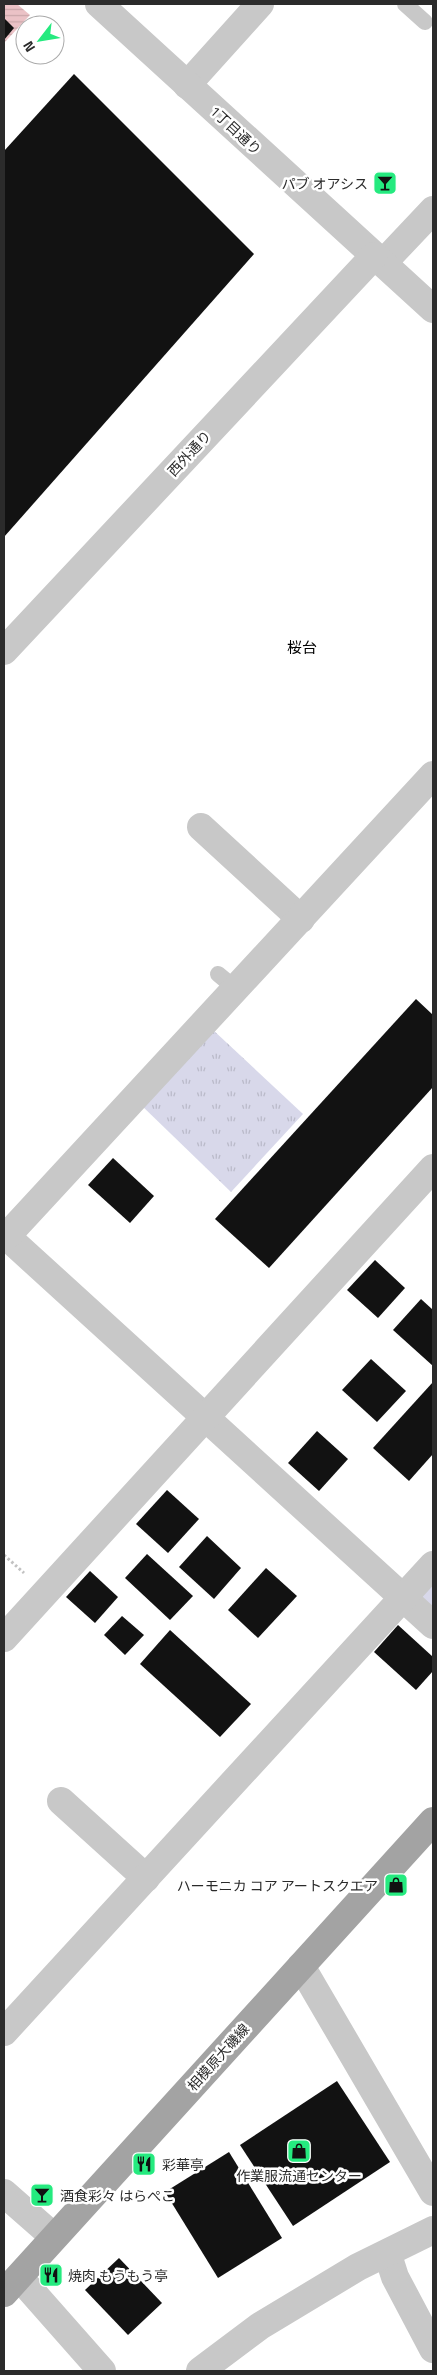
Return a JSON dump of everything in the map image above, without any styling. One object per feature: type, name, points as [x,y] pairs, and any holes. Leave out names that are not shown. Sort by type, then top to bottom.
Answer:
[{"type":"main road","name":"相模原大磯線","points":[[11,2285],[433,1821]]},
{"type":"street","name":"1丁目通り","points":[[99,4],[433,309]]},
{"type":"street","points":[[187,84],[260,4]]},
{"type":"street","name":"西外通り","points":[[4,651],[379,260],[433,210]]},
{"type":"street","points":[[433,775],[301,919],[227,982],[4,1236],[433,1625]]},
{"type":"street","points":[[201,827],[301,919]]},
{"type":"street","points":[[4,1638],[433,1168]]},
{"type":"street","points":[[4,2032],[433,1565]]},
{"type":"street","points":[[61,1801],[146,1878]]},
{"type":"street","points":[[301,1966],[433,2192]]},
{"type":"street","points":[[4,2193],[54,2237]]},
{"type":"street","points":[[200,2371],[260,2326],[358,2267],[388,2254],[433,2230]]},
{"type":"street","points":[[388,2254],[395,2277],[433,2349]]},
{"type":"street","points":[[11,2285],[102,2371]]},
{"type":"lane","points":[[405,4],[424,22]]},
{"type":"green space","points":[[212,1029],[303,1114],[231,1192],[140,1104]]},
{"type":"green space","points":[[433,1573],[433,1612],[417,1597]]},
{"type":"shaded area","points":[[4,4],[17,4],[30,15],[15,15],[15,31],[4,43]]},
{"type":"building","points":[[4,18],[14,28],[4,40]]},
{"type":"building","points":[[74,74],[254,254],[4,537],[4,151]]},
{"type":"building","points":[[416,999],[433,1015],[433,1087],[269,1268],[215,1219]]},
{"type":"building","points":[[113,1158],[154,1196],[130,1223],[88,1185]]},
{"type":"building","points":[[375,1260],[405,1288],[378,1318],[347,1290]]},
{"type":"building","points":[[421,1299],[433,1310],[433,1366],[393,1330]]},
{"type":"building","points":[[371,1359],[406,1391],[377,1422],[342,1390]]},
{"type":"building","points":[[433,1382],[433,1454],[409,1481],[373,1448]]},
{"type":"building","points":[[317,1431],[348,1459],[319,1491],[288,1463]]},
{"type":"building","points":[[167,1490],[199,1519],[168,1553],[136,1524]]},
{"type":"building","points":[[207,1536],[241,1568],[214,1599],[179,1567]]},
{"type":"building","points":[[147,1554],[193,1596],[170,1620],[125,1578]]},
{"type":"building","points":[[266,1568],[297,1596],[258,1638],[228,1610]]},
{"type":"building","points":[[90,1571],[118,1597],[95,1623],[66,1597]]},
{"type":"building","points":[[122,1616],[144,1635],[125,1655],[104,1635]]},
{"type":"building","points":[[398,1625],[433,1657],[433,1671],[416,1690],[374,1652]]},
{"type":"building","points":[[170,1630],[251,1704],[220,1737],[140,1664]]},
{"type":"building","points":[[337,2081],[390,2162],[293,2226],[240,2145]]},
{"type":"building","points":[[229,2152],[282,2238],[218,2278],[165,2192]]},
{"type":"building","points":[[119,2258],[162,2303],[128,2335],[85,2290]]},
{"type":"place","name":"パブ オアシス","points":[[385,183]]},
{"type":"place","name":"ハーモニカ コア アートスクエア","points":[[396,1885]]},
{"type":"place","name":"作業服流通センター","points":[[299,2151]]},
{"type":"place","name":"彩華亭","points":[[144,2164]]},
{"type":"place","name":"酒食彩々 はらぺこ","points":[[42,2195]]},
{"type":"place","name":"焼肉 もうもう亭","points":[[51,2275]]},
{"type":"district","name":"桜台","points":[[302,647]]}]
